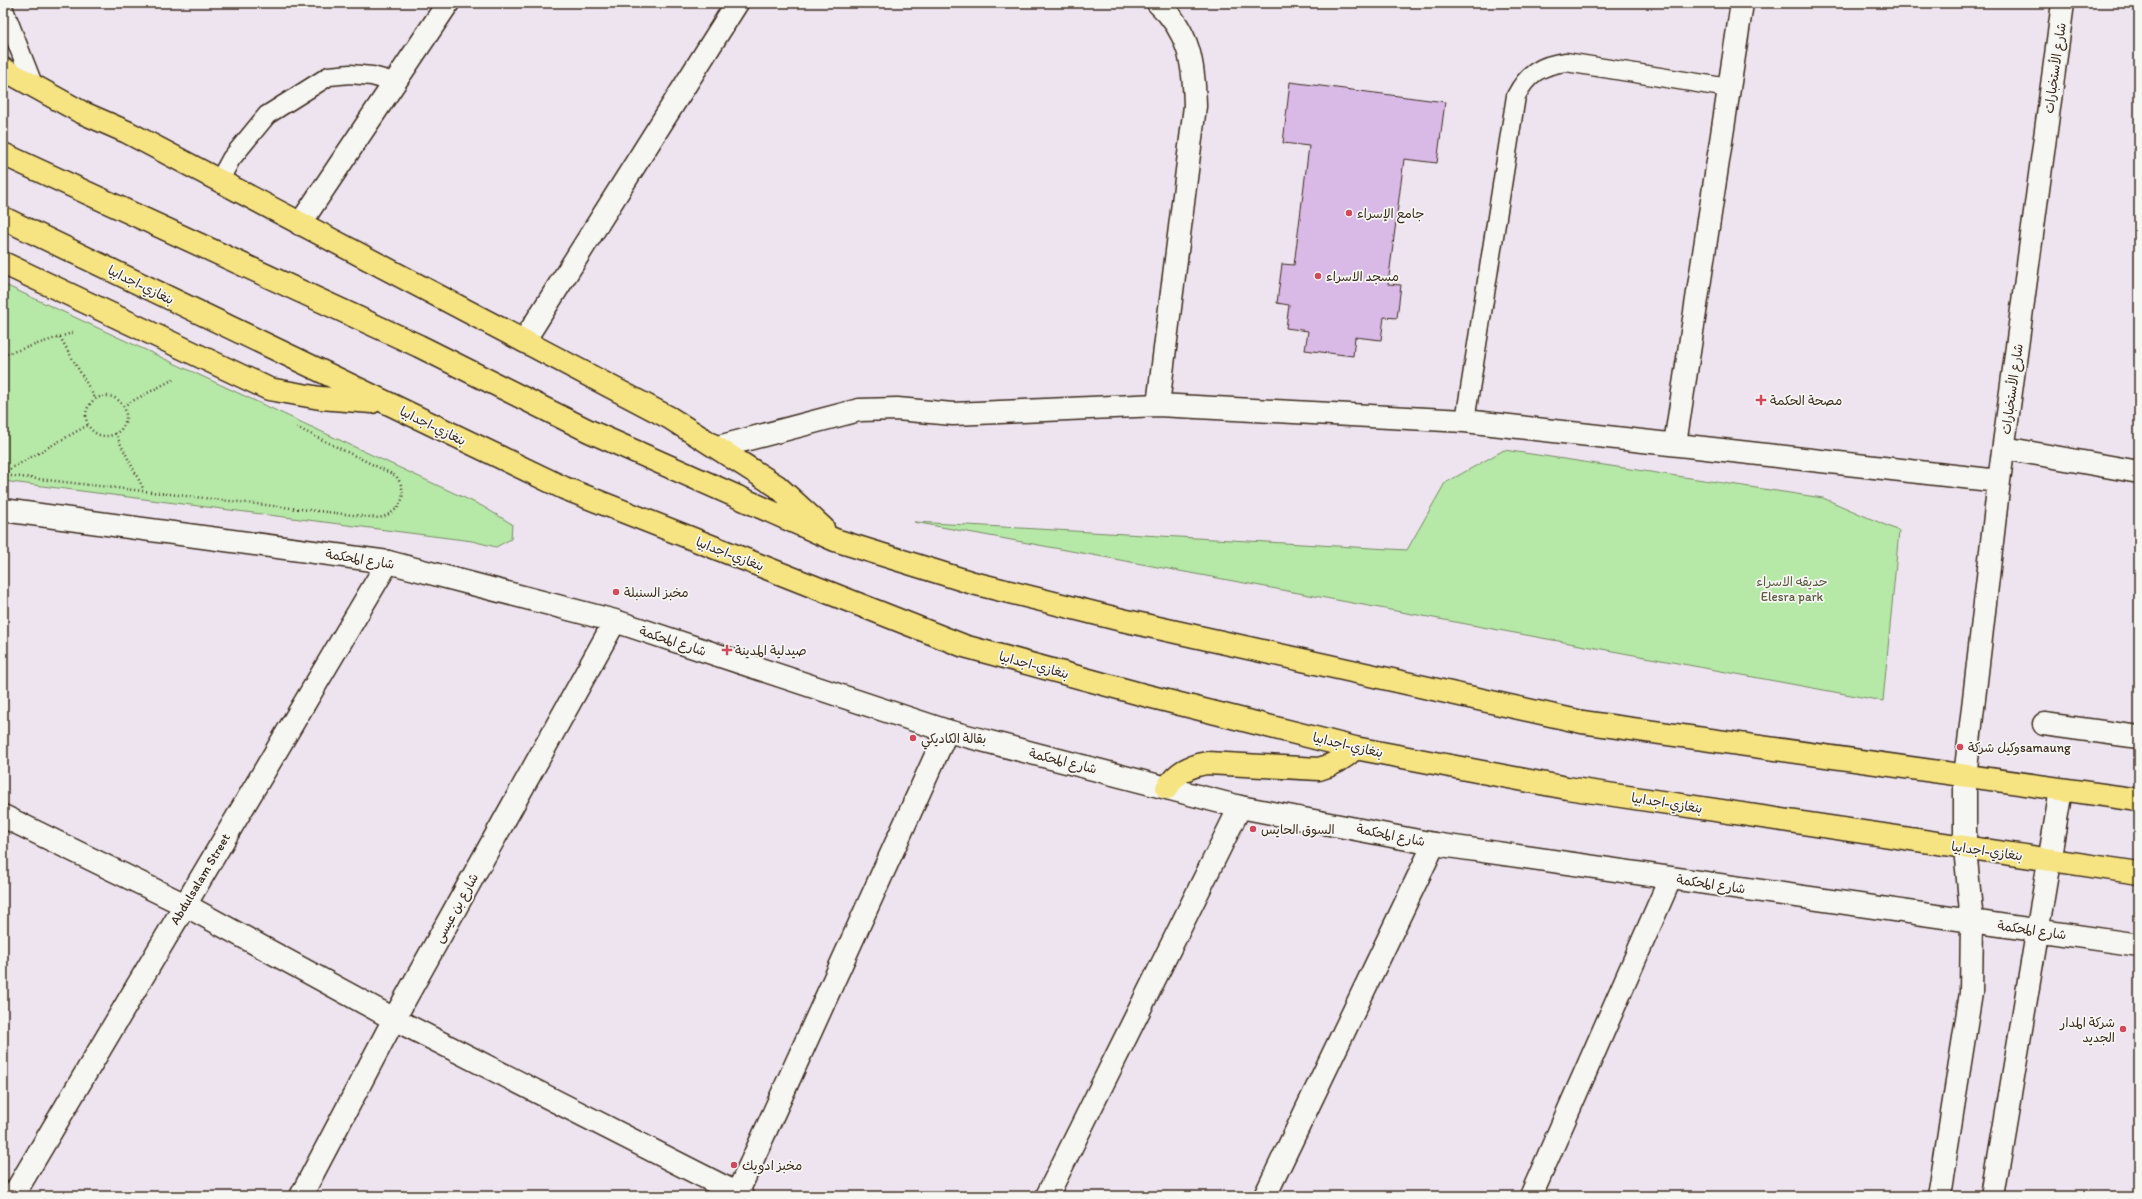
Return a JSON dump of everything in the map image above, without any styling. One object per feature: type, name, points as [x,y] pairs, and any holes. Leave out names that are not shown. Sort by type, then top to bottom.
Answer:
[{"type":"highway","points":[[3,69],[33,84],[81,112],[127,132],[670,418],[718,447],[777,486],[835,540]]},
{"type":"highway","points":[[3,154],[419,346],[589,431],[835,540],[973,583],[1122,620],[1582,722],[2139,800]]},
{"type":"highway","name":"بنغازي-اجدابيا","points":[[3,218],[564,488],[964,646],[1144,695],[1354,748],[1567,788],[2139,873]]},
{"type":"highway","points":[[3,263],[269,389],[320,398],[385,403]]},
{"type":"highway","points":[[1168,788],[1173,778],[1182,770],[1195,765],[1208,763],[1319,769],[1331,766],[1344,758],[1354,748]]},
{"type":"street","points":[[300,224],[448,3]]},
{"type":"street","points":[[524,341],[737,3]]},
{"type":"street","points":[[1158,3],[1166,10],[1185,39],[1194,72],[1195,106],[1158,405]]},
{"type":"street","points":[[1675,444],[1742,3]]},
{"type":"street","name":"شارع الأستخبارات","points":[[1939,1196],[1971,993],[1972,922],[1965,848],[1966,776],[1999,481],[2063,3]]},
{"type":"street","points":[[718,447],[859,410],[897,409],[953,414],[1158,405],[1465,420],[1999,481]]},
{"type":"street","points":[[2004,448],[2139,472]]},
{"type":"street","name":"شارع المحكمة","points":[[3,510],[388,562],[615,621],[947,731],[1240,807],[1434,844],[2139,945]]},
{"type":"street","name":"Abdulsalam Street","points":[[13,1196],[388,562]]},
{"type":"street","name":"شارع بن عيسى","points":[[301,1196],[394,1019],[615,621]]},
{"type":"street","points":[[2044,724],[2139,737]]},
{"type":"street","points":[[3,816],[185,905],[394,1019],[739,1195],[947,731]]},
{"type":"street","points":[[1993,1196],[2062,790]]},
{"type":"street","points":[[1047,1196],[1240,807]]},
{"type":"street","points":[[1265,1196],[1434,844]]},
{"type":"street","points":[[1531,1196],[1670,879]]},
{"type":"lane","points":[[3,7],[33,84]]},
{"type":"lane","points":[[1465,420],[1516,96],[1528,77],[1537,69],[1551,64],[1566,62],[1729,88]]},
{"type":"lane","points":[[219,181],[231,159],[267,115],[329,76],[350,74],[372,76],[394,82]]},
{"type":"path","points":[[3,355],[79,330]]},
{"type":"path","points":[[60,337],[96,398]]},
{"type":"path","points":[[123,406],[177,378]]},
{"type":"path","points":[[106,395],[116,398],[123,406],[126,416],[123,426],[115,433],[105,436],[95,433],[88,425],[86,415],[88,405],[96,398],[106,395]]},
{"type":"path","points":[[3,474],[379,518],[389,515],[397,509],[402,499],[403,491],[396,476],[290,424]]},
{"type":"path","points":[[3,474],[88,425]]},
{"type":"path","points":[[115,433],[144,491]]},
{"type":"green space","points":[[3,284],[482,506],[512,524],[511,539],[496,547],[472,541],[3,481]]},
{"type":"green space","name":"حديقه الاسراء Elesra park","points":[[1504,450],[1823,498],[1899,531],[1883,701],[914,522],[1407,550],[1445,483]]},
{"type":"building","name":"جامع الإسراء","points":[[1290,82],[1445,102],[1437,163],[1404,159],[1388,284],[1401,285],[1397,318],[1384,317],[1381,340],[1355,337],[1353,356],[1305,350],[1308,331],[1286,328],[1289,305],[1277,303],[1282,264],[1294,265],[1309,146],[1283,143]]},
{"type":"place","name":"جامع الإسراء","points":[[1349,213]]},
{"type":"place","name":"مسجد الاسراء","points":[[1318,276]]},
{"type":"place","name":"مصحة الحكمة","points":[[1761,400]]},
{"type":"place","name":"مخبز السنبلة","points":[[616,592]]},
{"type":"place","name":"صيدلية المدينة","points":[[727,650]]},
{"type":"place","name":"بقالة الكاديكي","points":[[913,738]]},
{"type":"place","name":"وكيل شركةsamaung","points":[[1960,747]]},
{"type":"place","name":"السوق الحايس","points":[[1253,829]]},
{"type":"place","name":"شركة المدار الجديد","points":[[2123,1029]]},
{"type":"place","name":"مخبز ادويك","points":[[734,1165]]}]
